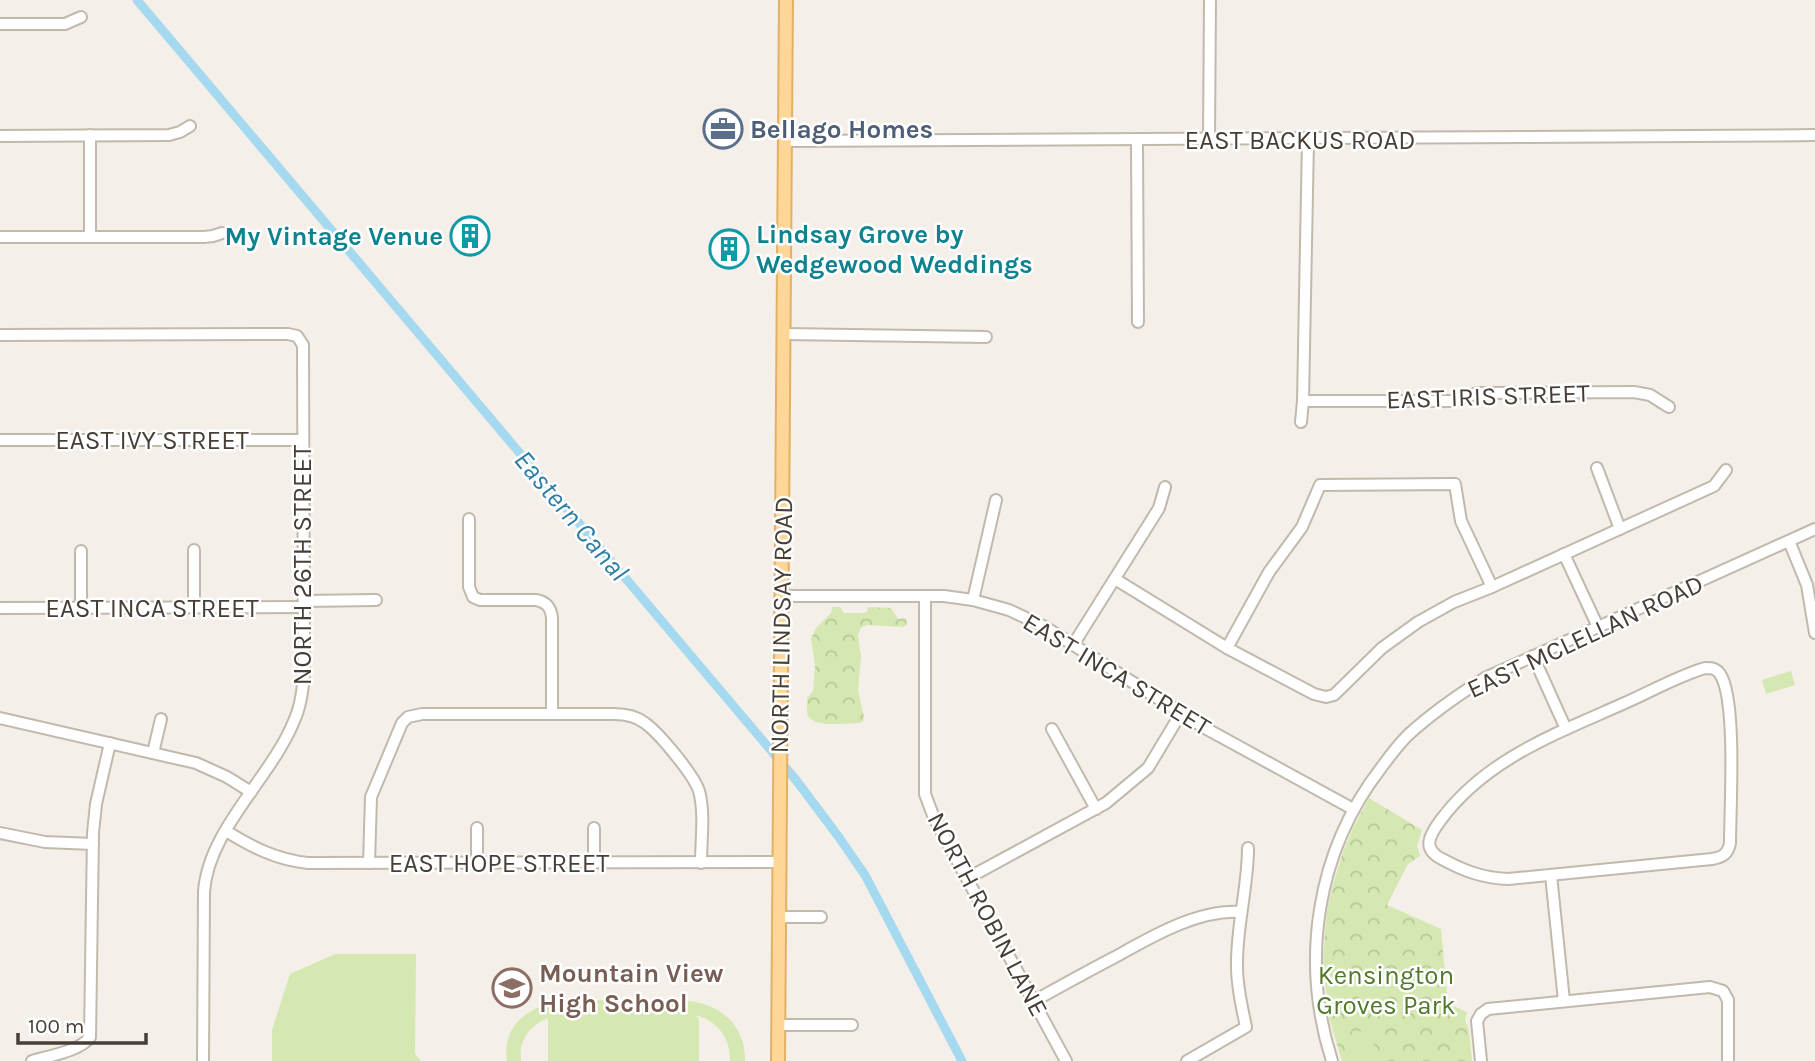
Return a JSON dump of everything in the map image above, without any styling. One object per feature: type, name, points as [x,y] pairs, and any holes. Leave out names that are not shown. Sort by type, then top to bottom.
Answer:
[{"type":"main road","name":"NORTH LINDSAY ROAD","points":[[778,1061],[786,0]]},
{"type":"street","points":[[1209,141],[1210,0]]},
{"type":"street","points":[[0,24],[65,24],[81,16]]},
{"type":"street","points":[[0,136],[169,135],[190,126]]},
{"type":"street","points":[[90,135],[90,237]]},
{"type":"street","name":"EAST BACKUS ROAD","points":[[785,141],[1494,140],[1815,135]]},
{"type":"street","points":[[1301,422],[1308,140]]},
{"type":"street","points":[[1137,142],[1138,322]]},
{"type":"street","points":[[0,237],[204,237],[222,233]]},
{"type":"street","name":"NORTH 26TH STREET","points":[[0,335],[296,332],[303,349],[302,694],[285,739],[210,859],[204,884],[203,1061]]},
{"type":"street","points":[[784,334],[986,337]]},
{"type":"street","name":"EAST IRIS STREET","points":[[1303,401],[1454,401],[1477,393],[1634,392],[1650,395],[1669,407]]},
{"type":"street","name":"EAST IVY STREET","points":[[0,440],[303,440]]},
{"type":"street","points":[[1597,468],[1619,529]]},
{"type":"street","points":[[1115,579],[1227,648],[1314,694],[1330,697],[1382,648],[1418,622],[1454,602],[1714,486],[1726,470]]},
{"type":"street","points":[[1227,648],[1269,572],[1302,527],[1320,485],[1455,484],[1461,521],[1492,587]]},
{"type":"street","points":[[1073,645],[1159,508],[1165,487]]},
{"type":"street","points":[[973,600],[996,500]]},
{"type":"street","points":[[469,519],[468,587],[472,597],[480,600],[536,600],[551,609],[552,714]]},
{"type":"street","name":"EAST MCLELLAN ROAD","points":[[1332,1061],[1318,1005],[1315,968],[1320,904],[1329,866],[1353,809],[1390,755],[1406,737],[1444,705],[1485,678],[1815,529]]},
{"type":"street","points":[[1789,541],[1807,584],[1815,632]]},
{"type":"street","points":[[194,550],[194,607]]},
{"type":"street","points":[[81,551],[81,608]]},
{"type":"street","points":[[1564,554],[1598,627]]},
{"type":"street","name":"EAST INCA STREET","points":[[781,596],[925,596],[973,600],[1009,610],[1073,645],[1205,728],[1353,809]]},
{"type":"street","name":"NORTH ROBIN LANE","points":[[925,596],[925,794],[934,818],[1066,1061]]},
{"type":"street","name":"EAST INCA STREET","points":[[0,608],[194,607],[376,600]]},
{"type":"street","points":[[1533,656],[1566,729]]},
{"type":"street","points":[[1713,668],[1722,679],[1728,701],[1731,732],[1730,843],[1725,855],[1717,858],[1508,879],[1466,871],[1431,852],[1430,834],[1461,795],[1478,779],[1509,757],[1566,729],[1698,670],[1713,668]]},
{"type":"street","points":[[968,878],[1106,803],[1148,768],[1181,713]]},
{"type":"street","points":[[369,863],[371,797],[400,727],[408,717],[422,714],[622,714],[639,719],[653,730],[697,785],[701,800],[701,863]]},
{"type":"street","points":[[0,718],[207,767],[251,792]]},
{"type":"street","points":[[153,753],[161,719]]},
{"type":"street","points":[[1052,729],[1096,809]]},
{"type":"street","points":[[32,1061],[79,1047],[88,1040],[91,1029],[93,844],[96,804],[110,743]]},
{"type":"street","points":[[477,828],[477,863]]},
{"type":"street","points":[[593,863],[594,828]]},
{"type":"street","name":"EAST HOPE STREET","points":[[226,831],[257,849],[287,860],[318,864],[779,862]]},
{"type":"street","points":[[0,833],[53,843],[93,844]]},
{"type":"street","points":[[1187,1061],[1246,1027],[1237,966],[1241,912],[1248,872],[1248,848]]},
{"type":"street","points":[[1551,875],[1564,1001]]},
{"type":"street","points":[[1034,1001],[1167,928],[1193,919],[1241,912]]},
{"type":"street","points":[[779,917],[821,917]]},
{"type":"street","points":[[1480,1061],[1477,1026],[1481,1014],[1492,1008],[1715,988],[1723,991],[1728,1005],[1728,1061]]},
{"type":"street","points":[[778,1025],[852,1026]]},
{"type":"green space","points":[[832,607],[840,607],[844,613],[864,613],[868,607],[891,608],[898,619],[905,618],[907,621],[903,627],[867,625],[861,628],[858,635],[861,657],[858,690],[864,717],[860,723],[817,722],[807,714],[807,698],[813,691],[815,666],[811,639],[816,628],[831,613]]},
{"type":"green space","points":[[1791,671],[1795,685],[1766,694],[1762,680]]},
{"type":"green space","name":"Kensington Groves Park","points":[[1369,798],[1422,830],[1417,846],[1420,856],[1408,864],[1387,905],[1441,929],[1448,1004],[1467,1012],[1465,1020],[1469,1030],[1472,1061],[1342,1061],[1329,1018],[1323,964],[1326,916],[1343,852]]},
{"type":"green space","points":[[335,954],[416,954],[415,1054],[421,1061],[272,1061],[272,1030],[290,974]]},
{"type":"green space","points":[[569,1000],[687,1001],[710,1006],[736,1027],[744,1048],[745,1061],[730,1061],[728,1045],[721,1031],[709,1021],[694,1015],[699,1018],[699,1061],[548,1061],[548,1018],[531,1029],[523,1040],[521,1061],[507,1061],[509,1035],[523,1017],[544,1005]]},
{"type":"green space","points":[[1352,1031],[1374,1032],[1373,1061],[1352,1061]]},
{"type":"waterway","name":"Eastern Canal","points":[[137,0],[796,780],[865,875],[962,1061]]},
{"type":"place","name":"Bellago Homes","points":[[723,129]]},
{"type":"place","name":"My Vintage Venue","points":[[470,236]]},
{"type":"place","name":"Lindsay Grove by Wedgewood Weddings","points":[[729,249]]},
{"type":"place","name":"Mountain View High School","points":[[512,988]]}]
